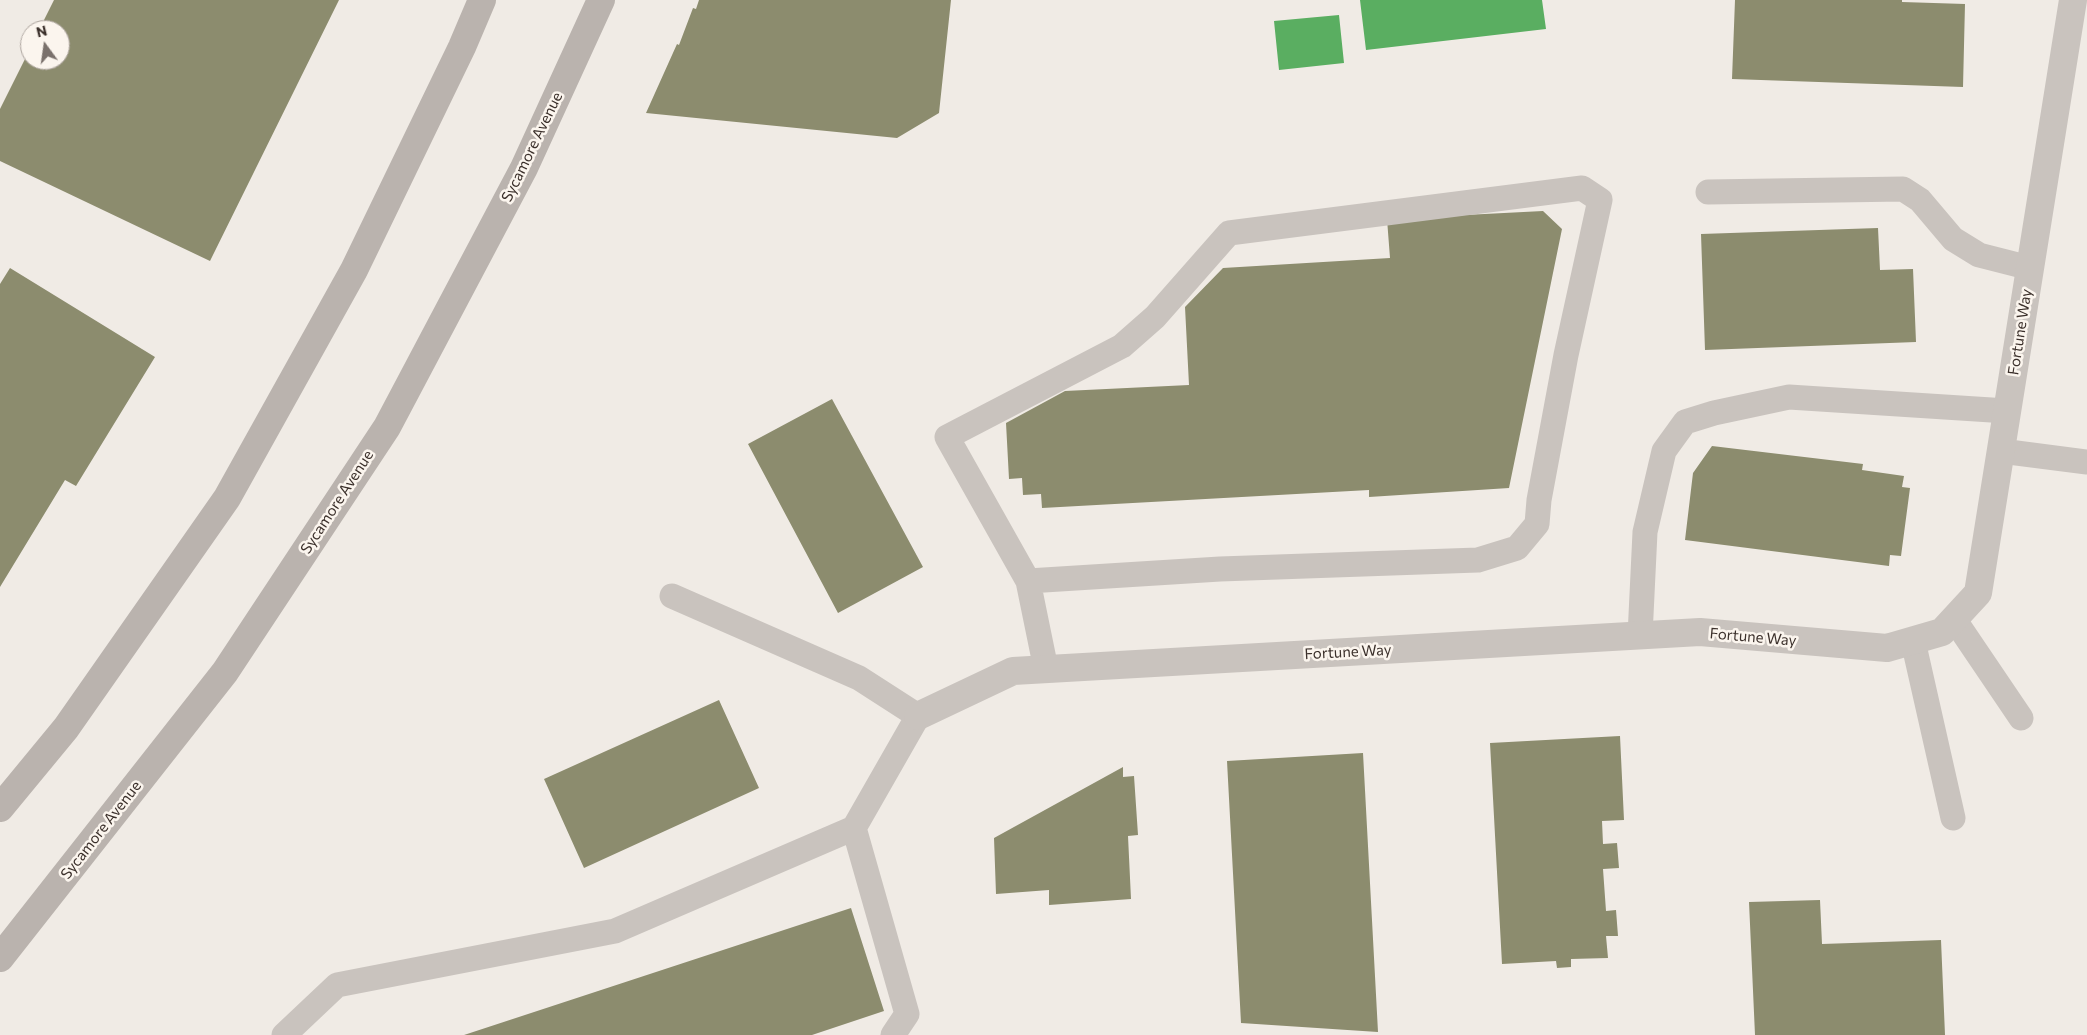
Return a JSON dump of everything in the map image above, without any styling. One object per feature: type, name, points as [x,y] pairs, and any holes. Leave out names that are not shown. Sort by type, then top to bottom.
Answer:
[{"type":"main road","points":[[0,808],[66,728],[227,498],[354,270],[462,46],[482,0]]},
{"type":"main road","name":"Sycamore Avenue","points":[[0,958],[225,672],[387,427],[524,168],[601,0]]},
{"type":"street","name":"Fortune Way","points":[[918,716],[1013,671],[1700,632],[1887,648],[1942,632],[1978,593],[2073,0]]},
{"type":"lane","points":[[1028,581],[1220,568],[1478,560],[1517,548],[1537,524],[1539,500],[1566,355],[1600,200],[1582,188],[1229,233],[1154,317],[1122,346],[947,437],[1028,581],[1046,669]]},
{"type":"lane","points":[[1708,192],[1903,189],[1920,200],[1953,239],[1979,255],[2030,268]]},
{"type":"lane","points":[[1640,636],[1645,532],[1664,451],[1685,422],[1714,413],[1789,397],[2007,411]]},
{"type":"lane","points":[[2001,451],[2087,462]]},
{"type":"lane","points":[[284,1035],[337,985],[615,931],[854,828],[918,716],[859,678],[672,596]]},
{"type":"lane","points":[[1954,619],[2021,718]]},
{"type":"lane","points":[[1912,641],[1953,818]]},
{"type":"lane","points":[[854,828],[907,1014],[893,1035]]},
{"type":"building: Public","points":[[1360,0],[1542,0],[1546,29],[1366,50]]},
{"type":"building: Public","points":[[1339,15],[1344,63],[1279,70],[1274,21]]},
{"type":"building: Industry","points":[[54,0],[339,0],[210,261],[0,161],[0,109],[20,69],[70,70],[70,20],[44,20]]},
{"type":"building: Industry","points":[[699,0],[951,0],[939,113],[897,138],[646,113],[677,44],[679,45],[693,8],[696,9]]},
{"type":"building: Industry","points":[[1735,0],[1902,0],[1902,2],[1965,4],[1963,87],[1732,79]]},
{"type":"building: Industry","points":[[1543,211],[1562,229],[1509,488],[1369,497],[1369,490],[1042,508],[1041,494],[1023,495],[1022,478],[1009,479],[1006,423],[1065,391],[1189,385],[1185,307],[1223,268],[1390,258],[1387,219]]},
{"type":"building: Industry","points":[[1878,228],[1880,270],[1913,269],[1916,342],[1705,350],[1701,234]]},
{"type":"building: Industry","points":[[10,268],[155,357],[76,486],[65,480],[0,587],[0,284]]},
{"type":"building: Industry","points":[[832,399],[923,567],[838,613],[748,444]]},
{"type":"building: Industry","points":[[1712,446],[1863,464],[1862,470],[1904,476],[1902,487],[1910,488],[1901,556],[1890,555],[1889,566],[1685,540],[1693,473]]},
{"type":"building: Industry","points":[[719,700],[759,788],[584,868],[544,779]]},
{"type":"building: Industry","points":[[1620,736],[1624,820],[1602,821],[1603,844],[1617,843],[1619,868],[1603,869],[1606,911],[1616,910],[1618,936],[1606,936],[1608,958],[1571,959],[1571,967],[1557,968],[1556,961],[1502,964],[1490,743]]},
{"type":"building: Industry","points":[[1363,753],[1378,1032],[1241,1023],[1227,761]]},
{"type":"building: Industry","points":[[1123,767],[1123,777],[1134,776],[1138,835],[1128,836],[1131,899],[1049,905],[1049,890],[996,894],[994,838]]},
{"type":"building: Industry","points":[[1820,900],[1822,944],[1941,940],[1945,1035],[1755,1035],[1749,902]]},
{"type":"building: Industry","points":[[851,908],[884,1011],[812,1035],[464,1035]]}]
